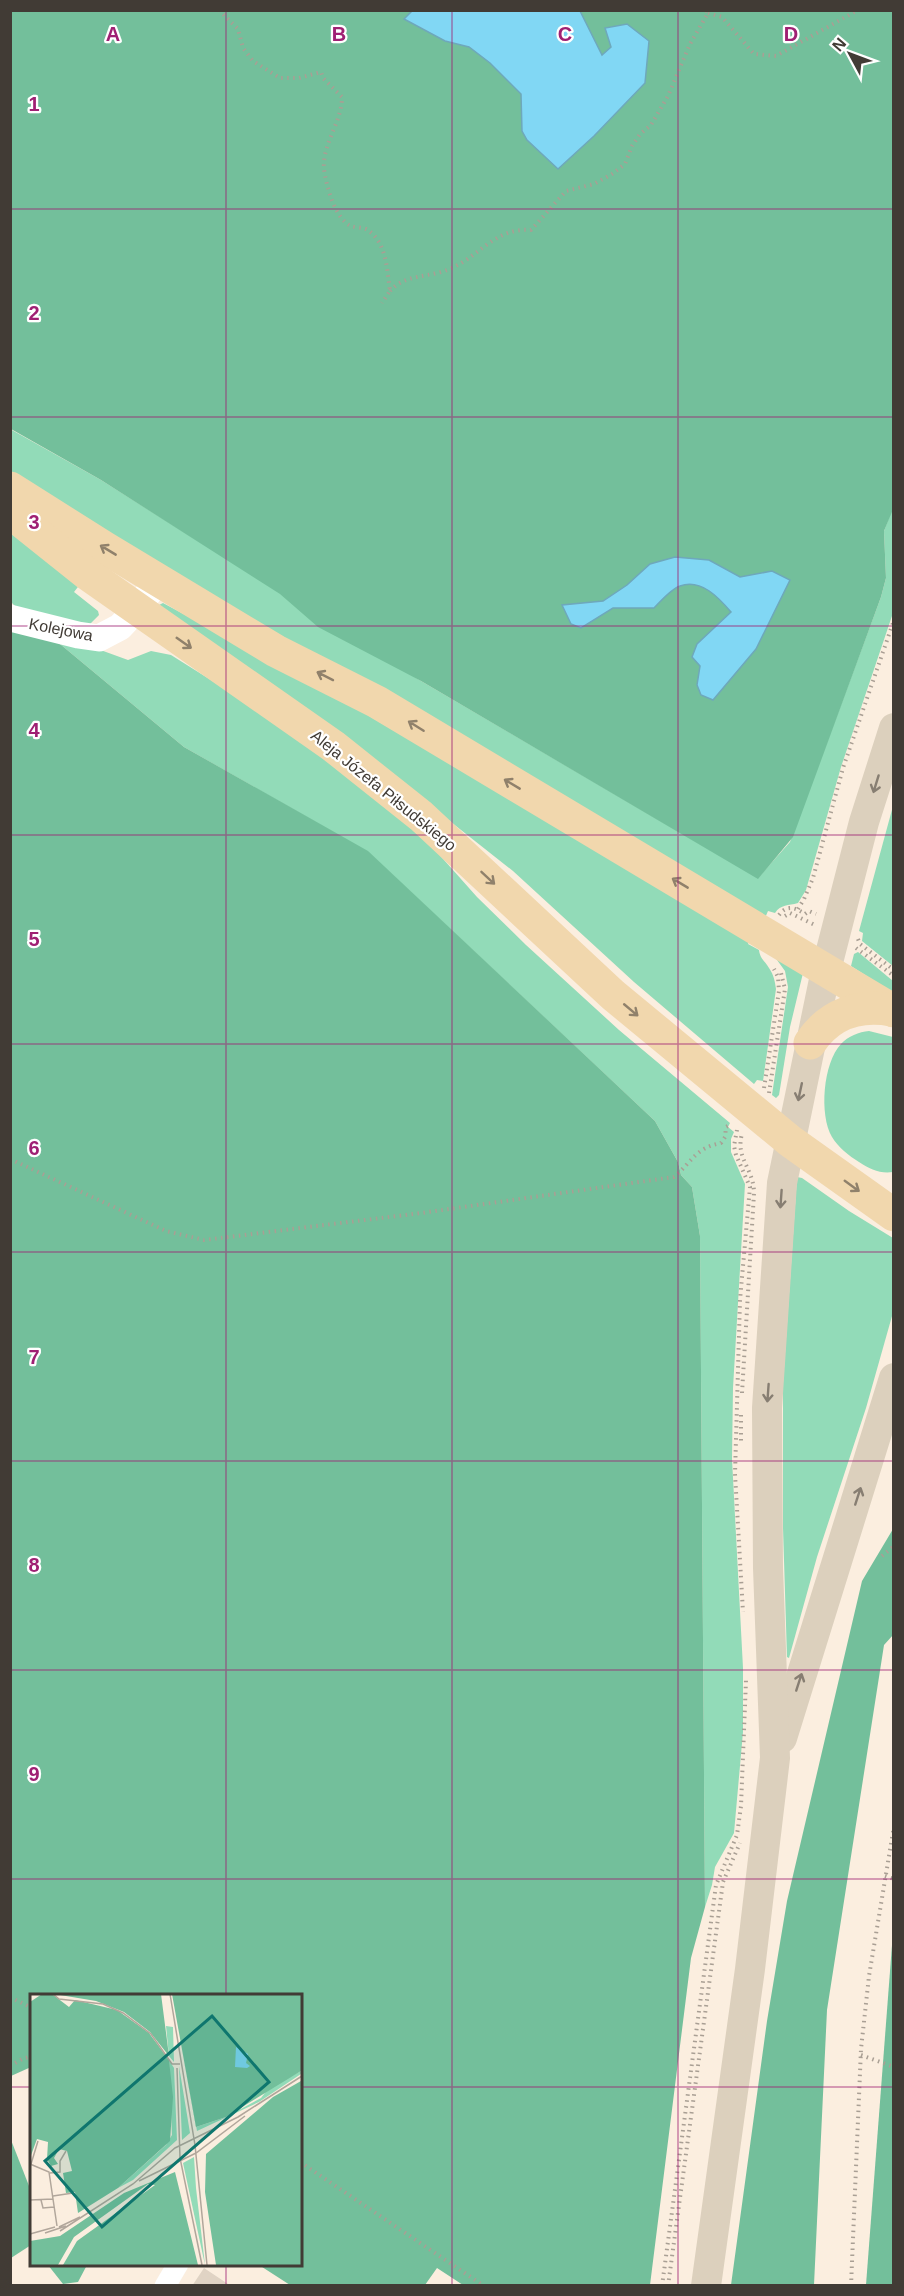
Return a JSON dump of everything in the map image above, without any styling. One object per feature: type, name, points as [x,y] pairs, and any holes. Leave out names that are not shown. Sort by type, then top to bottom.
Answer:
[{"type":"main road","points":[[10,488],[276,651],[377,702],[893,1010]]},
{"type":"main road","name":"Aleja Józefa Piłsudskiego","points":[[10,512],[136,610],[333,746],[421,816],[742,1118],[790,1141],[889,1207]]},
{"type":"main road","points":[[706,2286],[748,1980],[775,1758],[768,1568],[767,1408],[782,1184],[826,970],[864,822],[894,728]]},
{"type":"main road","points":[[810,1043],[828,1023],[849,1011],[870,1007],[893,1010]]},
{"type":"main road","points":[[775,1758],[894,1378]]},
{"type":"street","name":"Kolejowa","points":[[10,618],[99,638],[120,627],[159,579]]},
{"type":"street","points":[[165,2286],[177,2266]]},
{"type":"path","points":[[219,10],[238,29],[243,48],[254,61],[280,78],[299,78],[321,72],[323,78],[342,97],[342,106],[326,150],[324,167],[330,199],[349,225],[369,230],[382,248],[390,291]]},
{"type":"path","points":[[382,303],[401,281],[442,272],[460,265],[498,235],[521,229],[531,230],[566,191],[594,184],[625,164],[632,146],[640,134],[651,125],[668,96],[690,44],[707,12],[722,17],[754,54],[776,56],[858,10]]},
{"type":"path","points":[[763,933],[773,915],[777,917],[782,910],[787,908],[798,909],[808,891],[843,768],[894,620]]},
{"type":"path","points":[[744,1614],[735,1462],[740,1300],[750,1187],[734,1146],[742,1118],[762,1086],[765,1088],[779,991],[778,977],[771,965]]},
{"type":"path","points":[[10,1159],[166,1231],[204,1239],[433,1212],[674,1177],[699,1151],[709,1145],[721,1143],[728,1124],[742,1118]]},
{"type":"path","points":[[882,1556],[894,1546]]},
{"type":"path","points":[[662,2286],[716,1885],[739,1826],[746,1670]]},
{"type":"path","points":[[851,2286],[861,2055],[869,1976],[894,1826]]},
{"type":"path","points":[[668,2286],[723,1882],[730,1863]]},
{"type":"path","points":[[885,1876],[894,1879]]},
{"type":"path","points":[[10,1998],[30,2007]]},
{"type":"path","points":[[861,2055],[894,2067]]},
{"type":"path","points":[[10,2066],[30,2057]]},
{"type":"path","points":[[302,2163],[484,2286]]},
{"type":"green space","points":[[11,11],[893,11],[894,507],[884,531],[886,578],[793,837],[758,879],[421,681],[318,627],[280,594],[101,480],[11,429]]},
{"type":"green space","points":[[10,429],[101,480],[421,681],[758,878],[790,842],[881,597],[886,578],[884,531],[893,507],[893,613],[841,767],[806,890],[798,903],[782,907],[775,913],[768,911],[765,918],[339,670],[11,475]]},
{"type":"green space","points":[[10,527],[81,583],[74,592],[98,611],[99,615],[89,625],[20,611],[11,602]]},
{"type":"green space","points":[[163,603],[318,686],[750,939],[748,944],[759,950],[772,973],[776,989],[763,1081],[757,1080],[754,1084],[634,982],[513,871],[351,743],[159,605]]},
{"type":"green space","points":[[11,629],[54,639],[184,747],[368,851],[655,1121],[678,1162],[681,1175],[692,1187],[700,1236],[705,1907],[691,1958],[650,2285],[463,2285],[437,2268],[425,2285],[290,2285],[261,2266],[302,2266],[302,1994],[30,1994],[30,2067],[11,2076]]},
{"type":"green space","points":[[54,639],[95,648],[128,660],[151,651],[171,655],[291,730],[412,824],[477,897],[526,945],[619,1030],[730,1123],[728,1127],[734,1132],[731,1139],[731,1152],[745,1184],[733,1388],[732,1459],[743,1668],[743,1732],[734,1833],[715,1867],[705,1907],[700,1236],[692,1187],[681,1175],[678,1162],[655,1121],[368,852],[184,747]]},
{"type":"green space","points":[[893,806],[893,966],[862,941],[863,933],[859,931]]},
{"type":"green space","points":[[858,952],[893,981],[893,993],[851,966],[854,954]]},
{"type":"green space","points":[[772,953],[803,973],[790,1027],[779,1095],[776,1098],[772,1095],[788,987],[785,971]]},
{"type":"green space","points":[[869,1031],[893,1037],[893,1172],[879,1172],[871,1169],[848,1154],[832,1137],[825,1116],[827,1076],[835,1053],[847,1039],[858,1033]]},
{"type":"green space","points":[[797,1177],[802,1178],[893,1238],[894,1309],[866,1408],[817,1557],[789,1658],[787,1657],[783,1528],[783,1383]]},
{"type":"green space","points":[[893,1529],[893,1635],[884,1645],[827,2010],[814,2285],[731,2285],[767,2021],[787,1901],[862,1581]]},
{"type":"green space","points":[[893,1932],[893,2285],[866,2285]]},
{"type":"green space","points":[[11,2140],[30,2188],[30,2246],[11,2258]]},
{"type":"green space","points":[[49,2266],[86,2266],[78,2282],[63,2284]]},
{"type":"water","points":[[412,11],[580,11],[602,55],[611,47],[605,28],[627,24],[649,41],[645,83],[594,136],[558,169],[527,140],[522,131],[521,94],[490,63],[469,47],[445,41],[404,19]]},
{"type":"water","points":[[675,557],[709,560],[740,577],[772,571],[790,580],[756,649],[713,700],[701,695],[697,685],[700,666],[692,657],[697,644],[731,612],[709,591],[695,585],[680,586],[670,592],[654,608],[613,608],[581,628],[571,624],[562,605],[603,601],[627,585],[650,564]]},
{"type":"building","points":[[204,2268],[231,2286],[192,2286]]}]
